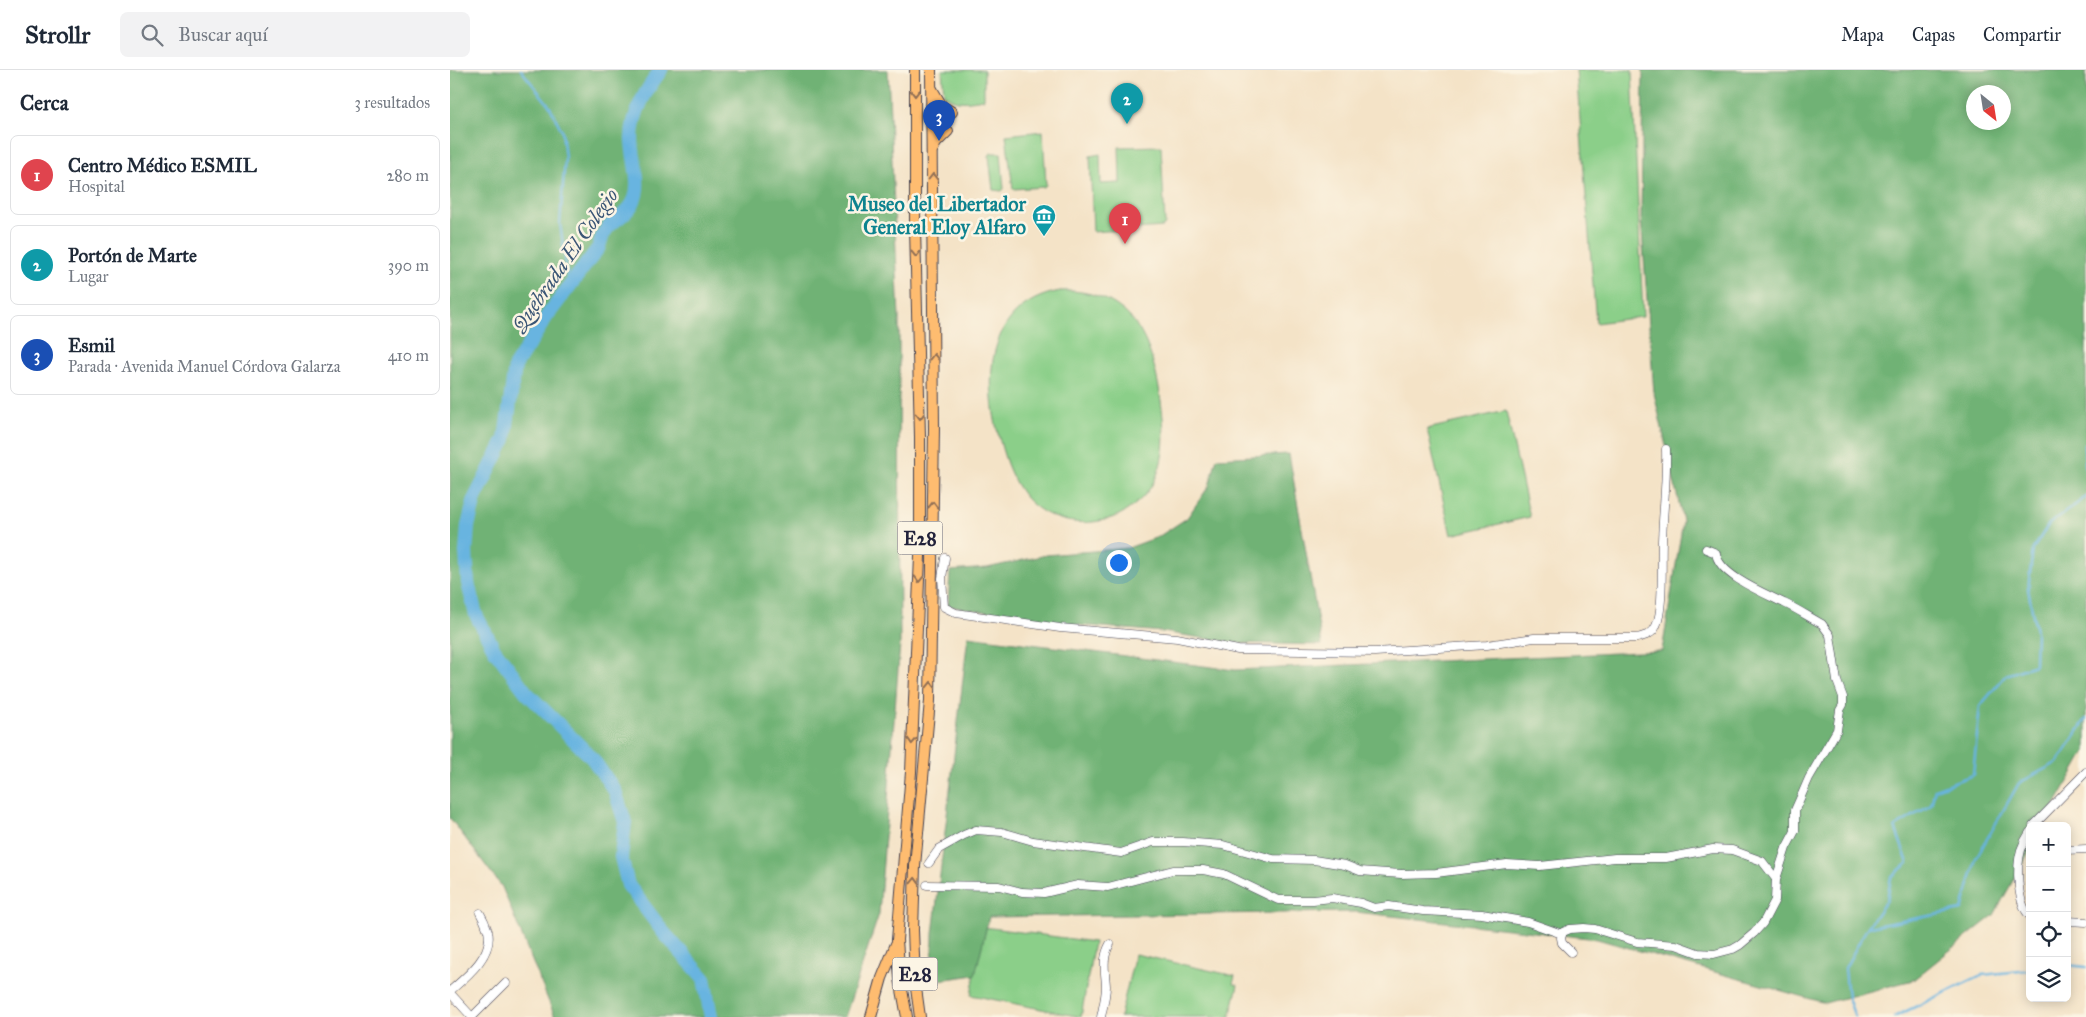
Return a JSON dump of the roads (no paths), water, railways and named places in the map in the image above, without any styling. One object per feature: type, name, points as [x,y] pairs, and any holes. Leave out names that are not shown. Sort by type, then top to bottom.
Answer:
[{"type":"main road","name":"E28","points":[[907,1017],[900,979],[897,940],[911,772],[920,556],[920,446],[915,227],[915,70]]},
{"type":"main road","name":"E28","points":[[920,1017],[915,981],[913,930],[916,866],[930,701],[934,428],[931,70]]},
{"type":"main road","points":[[932,89],[942,106],[952,112]]},
{"type":"main road","points":[[932,150],[948,131]]},
{"type":"main road","points":[[871,1017],[882,978],[897,940]]},
{"type":"street","points":[[945,558],[942,578],[942,599],[944,607],[956,613],[1060,628],[1177,638],[1238,650],[1375,652],[1487,645],[1534,638],[1637,638],[1651,633],[1657,626],[1660,608],[1666,449]]},
{"type":"street","points":[[1562,934],[1570,929],[1595,929],[1637,942],[1676,945],[1706,954],[1722,952],[1733,949],[1748,940],[1763,923],[1775,900],[1776,879],[1786,848],[1795,831],[1795,810],[1809,778],[1837,730],[1843,697],[1836,681],[1830,635],[1822,624],[1782,602],[1761,594],[1725,569],[1716,553],[1706,548]]},
{"type":"street","points":[[2037,822],[2086,772]]},
{"type":"street","points":[[929,863],[940,849],[964,834],[976,830],[1002,832],[1033,841],[1121,853],[1153,842],[1223,845],[1273,859],[1314,860],[1345,865],[1360,871],[1401,874],[1436,873],[1507,864],[1540,866],[1615,858],[1666,858],[1713,849],[1732,850],[1762,861],[1776,879]]},
{"type":"street","points":[[2026,840],[2021,850],[2018,865],[2018,882],[2026,912]]},
{"type":"street","points":[[2071,850],[2086,849]]},
{"type":"street","points":[[927,885],[999,886],[1022,892],[1044,893],[1078,885],[1108,887],[1173,870],[1203,870],[1224,874],[1278,900],[1332,898],[1361,903],[1374,908],[1389,906],[1423,911],[1482,914],[1528,922],[1562,934]]},
{"type":"street","points":[[480,913],[488,931],[489,942],[486,951],[470,973],[450,992],[472,1017],[506,983]]},
{"type":"street","points":[[2071,921],[2086,922]]},
{"type":"street","points":[[1562,934],[1562,943],[1572,952]]},
{"type":"street","points":[[1101,1017],[1106,987],[1104,970],[1105,952],[1110,944]]},
{"type":"waterway","points":[[521,70],[549,105],[562,131],[565,158],[560,224],[569,285]]},
{"type":"waterway","name":"Quebrada El Colegio","points":[[661,70],[645,94],[634,120],[632,147],[637,188],[633,203],[605,231],[599,247],[547,316],[515,366],[505,439],[475,498],[468,526],[466,552],[468,583],[476,615],[494,649],[526,692],[592,758],[615,791],[625,822],[621,857],[628,885],[664,933],[704,978],[711,1017]]},
{"type":"waterway","points":[[2086,444],[2084,446],[2086,473]]},
{"type":"waterway","points":[[1855,1017],[1848,998],[1845,968],[1867,928],[1887,900],[1891,877],[1908,863],[1895,827],[1931,805],[1935,789],[1973,775],[1980,706],[2006,675],[2035,665],[2036,631],[2028,589],[2033,549],[2049,524],[2086,497]]},
{"type":"waterway","points":[[1869,927],[1962,910],[1976,858],[2019,783],[2058,762],[2086,719]]},
{"type":"waterway","points":[[2071,965],[2086,967]]},
{"type":"waterway","points":[[1894,1017],[1982,975],[2026,970]]},
{"type":"place","name":"Portón de Marte","points":[[1127,124]]},
{"type":"place","name":"Esmil","points":[[939,141]]},
{"type":"place","name":"Museo del Libertador General Eloy Alfaro","points":[[1044,237]]},
{"type":"place","name":"Centro Médico ESMIL","points":[[1125,244]]}]
